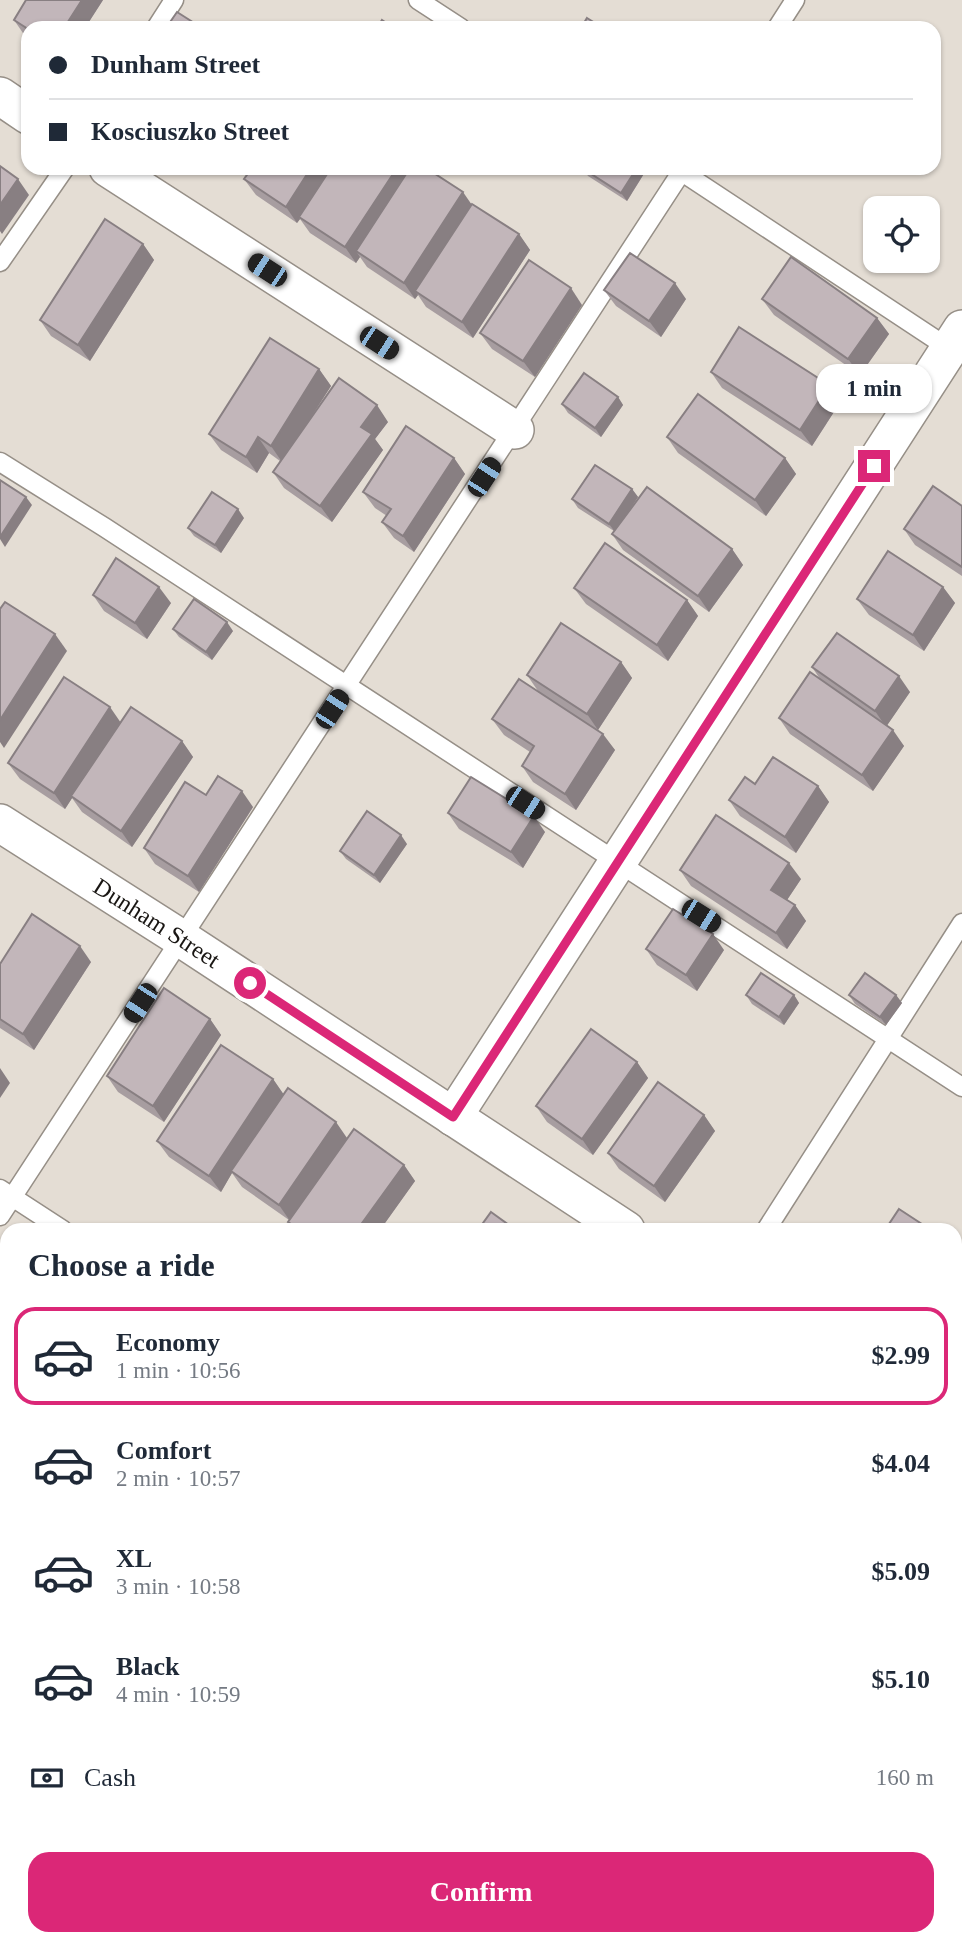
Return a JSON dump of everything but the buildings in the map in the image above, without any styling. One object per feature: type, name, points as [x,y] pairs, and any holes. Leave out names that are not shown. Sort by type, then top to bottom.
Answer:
[{"type":"street","points":[[0,96],[21,110]]},
{"type":"street","points":[[119,175],[515,430]]},
{"type":"street","points":[[453,1117],[958,345]]},
{"type":"street","name":"Dunham Street","points":[[0,823],[615,1223]]},
{"type":"lane","points":[[160,21],[174,0]]},
{"type":"lane","points":[[418,0],[450,21]]},
{"type":"lane","points":[[782,21],[795,0]]},
{"type":"lane","points":[[0,262],[60,175]]},
{"type":"lane","points":[[0,1216],[6,1193],[182,939],[515,430],[677,175]]},
{"type":"lane","points":[[690,175],[958,345]]},
{"type":"lane","points":[[0,462],[104,527],[962,1087]]},
{"type":"lane","points":[[770,1223],[962,923]]},
{"type":"lane","points":[[6,1193],[52,1223]]},
{"type":"route","points":[[250,983],[453,1117],[874,466]]}]
